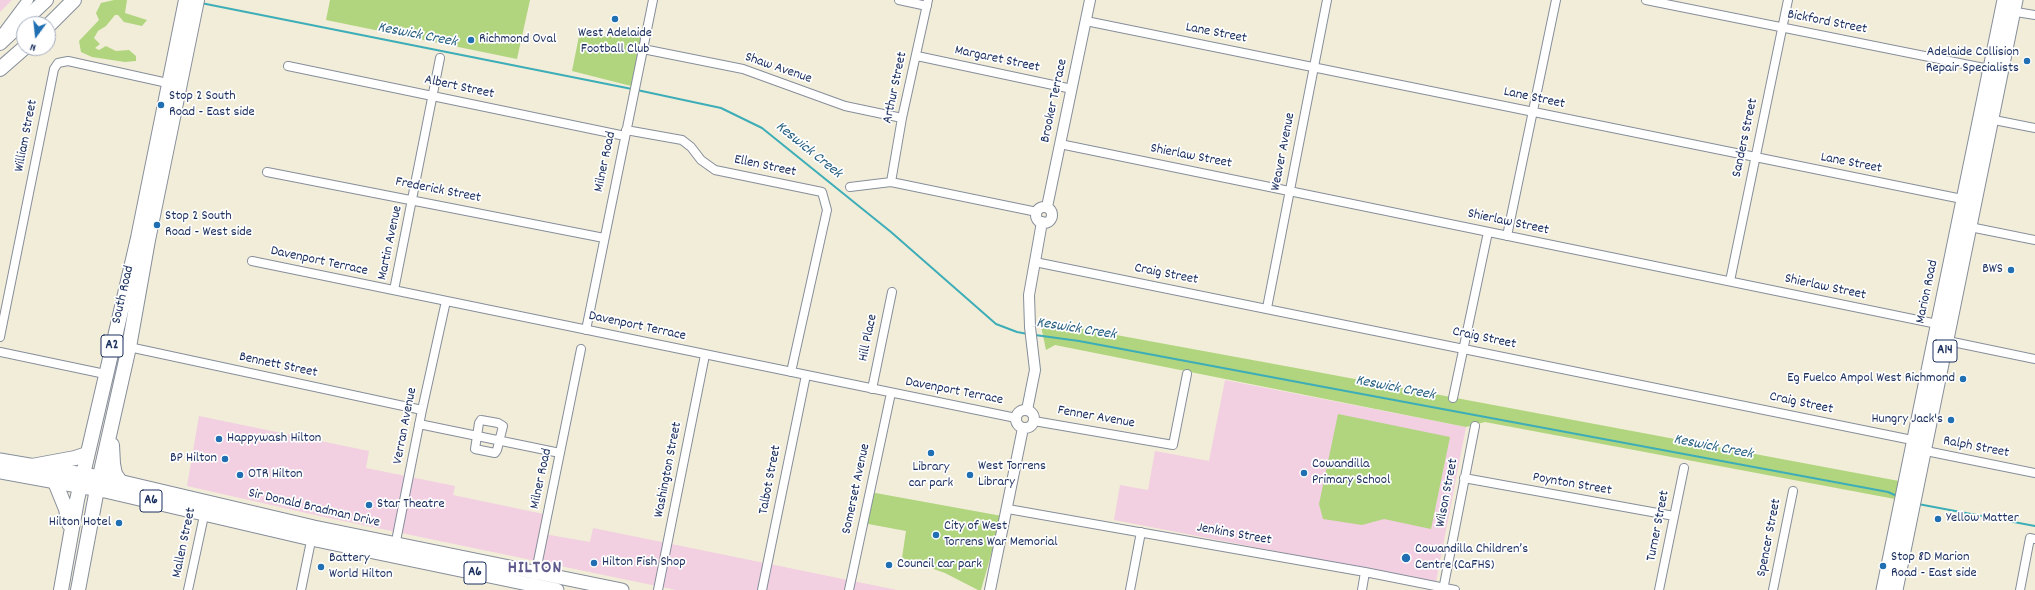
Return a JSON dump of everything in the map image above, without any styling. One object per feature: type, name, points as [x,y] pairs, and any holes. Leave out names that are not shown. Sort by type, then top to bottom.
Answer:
[{"type":"highway","points":[[0,44],[46,0]]},
{"type":"highway","points":[[56,18],[74,0]]},
{"type":"highway","name":"South Road","points":[[78,590],[99,483],[116,411],[129,346],[175,84],[191,3]]},
{"type":"highway","points":[[0,69],[16,55]]},
{"type":"highway","name":"South Road","points":[[61,590],[81,480],[175,84]]},
{"type":"highway","points":[[116,411],[112,451],[114,471],[119,480]]},
{"type":"highway","points":[[32,466],[76,458],[87,454]]},
{"type":"highway","points":[[56,482],[69,521],[69,541]]},
{"type":"main road","name":"Marion Road","points":[[1896,590],[1926,447],[1941,340],[2009,5]]},
{"type":"main road","name":"Marion Road","points":[[1883,590],[1913,444],[1941,340]]},
{"type":"main road","name":"Sir Donald Bradman Drive","points":[[0,460],[32,466],[81,480],[99,483],[204,514],[312,533],[394,550],[533,582],[557,590]]},
{"type":"main road","name":"Sir Donald Bradman Drive","points":[[0,472],[56,482],[81,480]]},
{"type":"main road","name":"Sir Donald Bradman Drive","points":[[99,483],[119,480],[207,501],[312,533]]},
{"type":"main road","name":"Sir Donald Bradman Drive","points":[[533,582],[622,590]]},
{"type":"street","points":[[0,37],[28,0]]},
{"type":"street","name":"Milner Road","points":[[586,330],[653,0]]},
{"type":"street","points":[[899,0],[927,3]]},
{"type":"street","name":"Brooker Terrace","points":[[1046,207],[1090,0]]},
{"type":"street","name":"Weaver Avenue","points":[[1267,308],[1327,0]]},
{"type":"street","points":[[1507,236],[1556,0]]},
{"type":"street","name":"Bickford Street","points":[[1646,0],[1996,70]]},
{"type":"street","name":"Sanders Street","points":[[1730,282],[1788,0]]},
{"type":"street","name":"Arthur Street","points":[[891,182],[902,118],[917,56],[927,3]]},
{"type":"street","points":[[2009,5],[2035,16]]},
{"type":"street","name":"Lane Street","points":[[1086,21],[1755,158],[1970,200]]},
{"type":"street","name":"Shaw Avenue","points":[[643,49],[743,69],[845,106],[902,118]]},
{"type":"street","name":"Margaret Street","points":[[917,56],[1072,89]]},
{"type":"street","name":"Martin Avenue","points":[[394,290],[434,96],[440,58]]},
{"type":"street","name":"William Street","points":[[0,337],[54,69],[58,63],[68,61],[175,84]]},
{"type":"street","name":"Albert Street","points":[[288,66],[626,133]]},
{"type":"street","points":[[1986,118],[2035,128]]},
{"type":"street","name":"Ellen Street","points":[[626,133],[682,140],[691,147],[707,165],[715,170],[822,192],[827,210],[791,372]]},
{"type":"street","name":"Shierlaw Street","points":[[1060,144],[1944,325]]},
{"type":"street","name":"Frederick Street","points":[[267,172],[604,238]]},
{"type":"street","points":[[850,186],[891,182],[1037,212],[1046,207],[1052,212],[1052,215],[1050,220],[1042,222]]},
{"type":"street","points":[[1037,212],[1036,216],[1042,222]]},
{"type":"street","points":[[1027,410],[1035,370],[1030,327],[1029,295],[1042,222]]},
{"type":"street","points":[[1964,226],[2035,240]]},
{"type":"street","points":[[1453,398],[1488,232]]},
{"type":"street","name":"Davenport Terrace","points":[[252,261],[1016,418]]},
{"type":"street","name":"Craig Street","points":[[1035,262],[1464,348],[1913,444]]},
{"type":"street","name":"Hill Place","points":[[872,389],[892,292]]},
{"type":"street","name":"Verran Avenue","points":[[394,550],[419,424],[446,301]]},
{"type":"street","points":[[1941,340],[2035,359]]},
{"type":"street","name":"Bennett Street","points":[[129,346],[422,410]]},
{"type":"street","name":"Milner Road","points":[[533,582],[581,349]]},
{"type":"street","points":[[0,352],[106,374]]},
{"type":"street","name":"Washington Street","points":[[658,590],[705,355]]},
{"type":"street","name":"Fenner Avenue","points":[[1034,421],[1173,445],[1187,374]]},
{"type":"street","name":"Talbot Street","points":[[762,590],[806,375]]},
{"type":"street","name":"Somerset Avenue","points":[[849,590],[890,393]]},
{"type":"street","points":[[1027,410],[1032,413],[1034,421],[1030,426],[1023,428],[1018,424],[1016,418],[1020,411],[1027,410]]},
{"type":"street","points":[[481,420],[498,422],[503,426],[500,441],[495,453],[478,451],[474,446],[477,436],[481,420]]},
{"type":"street","points":[[419,424],[560,453]]},
{"type":"street","name":"Wilson Street","points":[[1443,589],[1475,426]]},
{"type":"street","points":[[990,590],[1008,509],[1023,428]]},
{"type":"street","name":"Ralph Street","points":[[1913,444],[2035,473]]},
{"type":"street","name":"Turner Street","points":[[1659,590],[1684,468]]},
{"type":"street","name":"Poynton Street","points":[[1464,478],[1674,516]]},
{"type":"street","name":"Spencer Street","points":[[1773,590],[1793,491]]},
{"type":"street","name":"Mallen Street","points":[[188,590],[207,501]]},
{"type":"street","name":"Jenkins Street","points":[[1008,509],[1365,572],[1443,589],[1455,590]]},
{"type":"street","points":[[1130,590],[1142,532]]},
{"type":"street","points":[[301,590],[312,533]]},
{"type":"street","points":[[2020,590],[2033,538]]},
{"type":"street","points":[[1362,590],[1365,572]]},
{"type":"shaded area","points":[[0,0],[12,0],[0,12]]},
{"type":"shaded area","name":"Cowandilla Primary School","points":[[1225,380],[1466,427],[1436,582],[1114,520],[1120,485],[1148,490],[1155,451],[1209,461]]},
{"type":"shaded area","points":[[199,416],[369,451],[366,468],[455,486],[453,495],[548,515],[544,534],[590,542],[593,528],[897,590],[676,590],[324,517],[187,486]]},
{"type":"green space","points":[[114,0],[127,0],[125,13],[147,20],[142,26],[124,22],[118,15],[115,15],[106,26],[98,31],[94,38],[100,44],[95,48],[99,50],[106,46],[116,51],[129,50],[136,56],[136,61],[125,62],[92,57],[81,52],[79,41],[99,20],[96,13],[101,3]]},
{"type":"green space","name":"Richmond Oval","points":[[330,0],[530,0],[517,59],[326,20]]},
{"type":"green space","points":[[579,36],[645,37],[635,87],[572,71]]},
{"type":"green space","points":[[1040,321],[1899,481],[1895,499],[1485,422],[1466,427],[1055,345],[1046,350]]},
{"type":"green space","points":[[1338,414],[1450,437],[1431,529],[1384,519],[1362,525],[1323,519],[1319,504]]},
{"type":"green space","points":[[870,492],[1002,516],[981,590],[978,590],[945,573],[902,558],[906,531],[863,523]]},
{"type":"waterway","name":"Keswick Creek","points":[[201,3],[632,89]]},
{"type":"waterway","name":"Keswick Creek","points":[[637,90],[721,108],[762,128],[891,232],[996,324],[1017,332],[1028,334]]},
{"type":"waterway","name":"Keswick Creek","points":[[1035,335],[1079,341],[1888,492],[1897,496]]},
{"type":"waterway","name":"Keswick Creek","points":[[1918,504],[2035,526]]},
{"type":"place","name":"West Adelaide Football Club","points":[[615,19]]},
{"type":"place","name":"Richmond Oval","points":[[471,40]]},
{"type":"place","name":"Adelaide Collision Repair Specialists","points":[[2027,61]]},
{"type":"place","name":"Stop 2 South Road - East side","points":[[161,105]]},
{"type":"place","name":"Stop 2 South Road - West side","points":[[157,225]]},
{"type":"place","name":"BWS","points":[[2011,270]]},
{"type":"place","name":"Eg Fuelco Ampol West Richmond","points":[[1963,379]]},
{"type":"place","name":"Hungry Jack's","points":[[1951,420]]},
{"type":"place","name":"Happywash Hilton","points":[[219,439]]},
{"type":"place","name":"Library car park","points":[[931,453]]},
{"type":"place","name":"BP Hilton","points":[[225,459]]},
{"type":"place","name":"Cowandilla Primary School","points":[[1304,473]]},
{"type":"place","name":"OTR Hilton","points":[[240,475]]},
{"type":"place","name":"West Torrens Library","points":[[970,475]]},
{"type":"place","name":"Star Theatre","points":[[369,505]]},
{"type":"place","name":"Yellow Matter","points":[[1938,519]]},
{"type":"place","name":"Hilton Hotel","points":[[119,523]]},
{"type":"place","name":"City of West Torrens War Memorial","points":[[936,535]]},
{"type":"place","name":"Cowandilla Children’s Centre (CaFHS)","points":[[1406,558]]},
{"type":"place","name":"Hilton Fish Shop","points":[[594,563]]},
{"type":"place","name":"Council car park","points":[[889,565]]},
{"type":"place","name":"Stop 8D Marion Road - East side","points":[[1883,566]]},
{"type":"place","name":"Battery World Hilton","points":[[321,567]]},
{"type":"district","name":"HILTON","points":[[535,570]]}]
